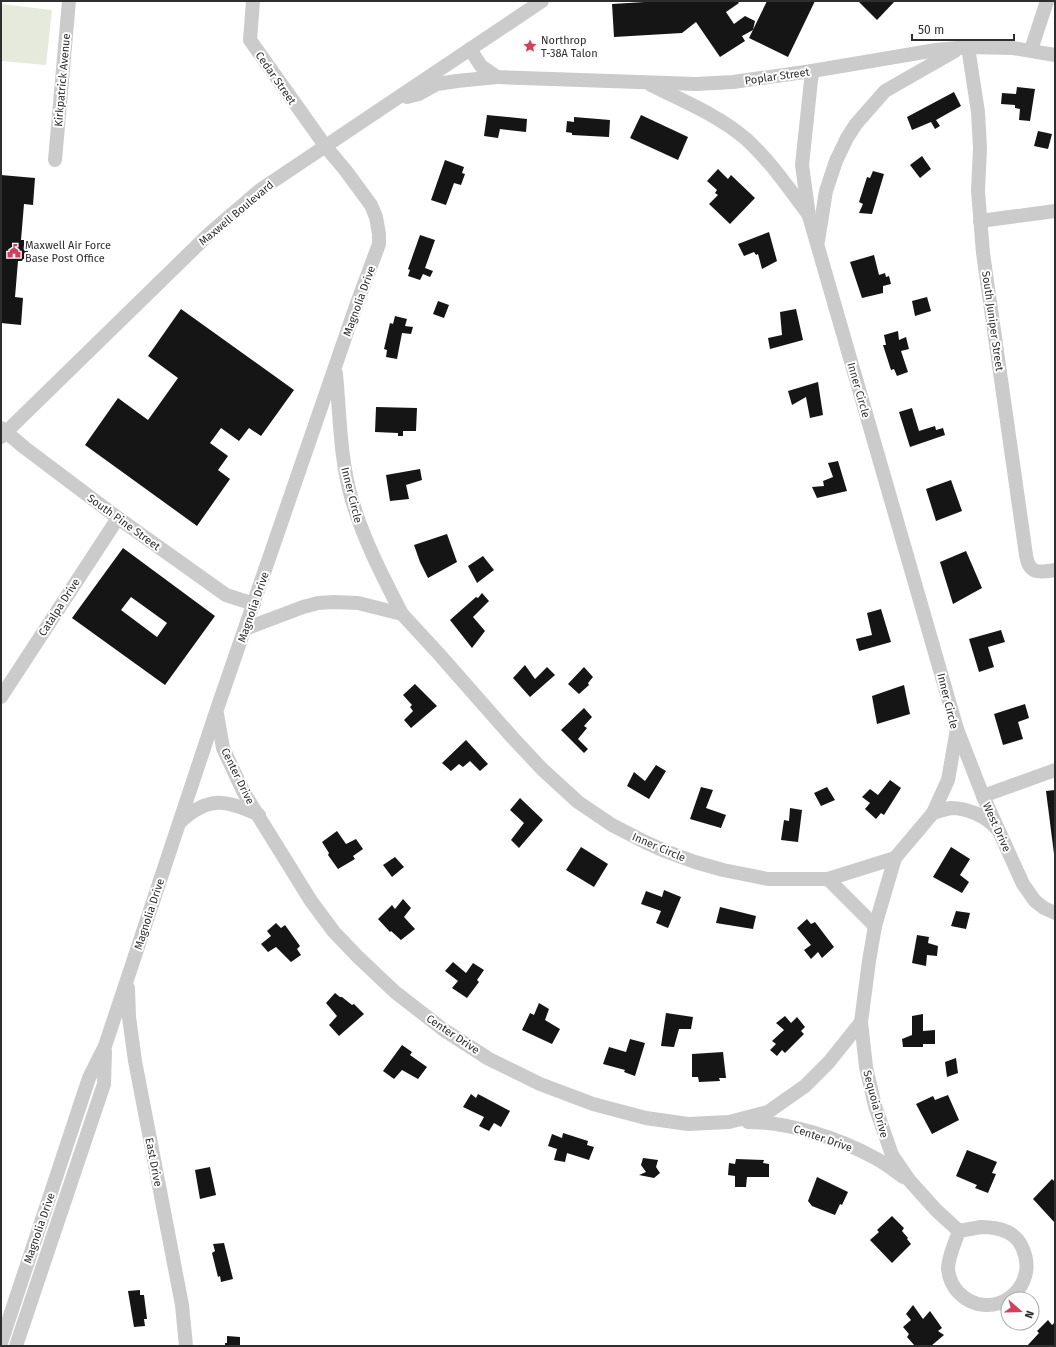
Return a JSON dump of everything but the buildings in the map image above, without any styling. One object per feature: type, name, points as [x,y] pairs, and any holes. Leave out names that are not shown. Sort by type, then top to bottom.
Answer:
[{"type":"street","name":"Kirkpatrick Avenue","points":[[55,160],[69,1]]},
{"type":"street","name":"Cedar Street","points":[[253,1],[250,40],[326,147],[348,174]]},
{"type":"street","name":"Maxwell Boulevard","points":[[2,433],[210,233],[260,190],[542,1]]},
{"type":"street","points":[[1031,50],[1047,1]]},
{"type":"street","points":[[817,247],[826,191],[836,162],[847,138],[856,124],[885,91],[964,48]]},
{"type":"street","name":"Poplar Street","points":[[391,102],[419,94],[437,84],[497,77],[696,84],[733,82],[964,48],[1031,50],[1055,55]]},
{"type":"street","name":"South Juniper Street","points":[[964,48],[978,112],[980,148],[978,191],[983,253],[1028,564],[1032,569],[1039,572],[1055,570]]},
{"type":"street","points":[[470,49],[481,66],[497,77]]},
{"type":"street","name":"Inner Circle","points":[[336,368],[343,457],[351,499],[368,547],[402,614],[512,737],[542,769],[578,802],[612,825],[665,851],[723,870],[768,880],[828,879],[895,858],[933,813],[948,780],[957,729],[809,216],[802,166],[812,71]]},
{"type":"street","points":[[647,83],[698,108],[722,122],[745,139],[780,176],[809,216]]},
{"type":"street","name":"Magnolia Drive","points":[[1,1343],[90,1078],[106,1046],[216,712],[336,368],[356,306],[379,244],[376,217],[371,205],[348,174]]},
{"type":"street","points":[[980,221],[1055,211]]},
{"type":"street","name":"South Pine Street","points":[[2,433],[226,595],[254,604]]},
{"type":"street","name":"Catalpa Drive","points":[[1,697],[118,518]]},
{"type":"street","points":[[245,629],[303,607],[318,603],[358,603],[402,614]]},
{"type":"street","name":"Center Drive","points":[[216,712],[223,748],[244,793],[311,901],[334,932],[358,957],[395,992],[444,1030],[489,1059],[540,1084],[593,1104],[619,1112],[668,1122],[688,1124],[765,1122],[787,1126],[828,1138],[875,1158],[909,1180]]},
{"type":"street","name":"West Drive","points":[[957,729],[983,796],[1023,884],[1035,901],[1044,908],[1055,913]]},
{"type":"street","points":[[983,796],[1055,770]]},
{"type":"street","name":"Center Drive","points":[[179,822],[192,811],[204,805],[215,803],[240,806],[259,815]]},
{"type":"street","points":[[933,813],[951,808],[975,813],[992,822],[1000,833]]},
{"type":"street","name":"Sequoia Drive","points":[[895,858],[874,926],[861,1022],[866,1067],[875,1106],[892,1155],[909,1180],[936,1210],[959,1231]]},
{"type":"street","points":[[828,879],[874,926]]},
{"type":"street","name":"East Drive","points":[[128,977],[129,1018],[135,1061],[182,1305],[186,1346]]},
{"type":"street","name":"Center Drive","points":[[729,1122],[768,1112],[805,1086],[829,1062],[861,1022]]},
{"type":"street","name":"Magnolia Drive","points":[[16,1346],[104,1084],[106,1046]]},
{"type":"street","points":[[981,1227],[994,1227],[1010,1233],[1021,1244],[1026,1255],[1027,1267],[1025,1278],[1020,1289],[1013,1296],[1003,1302],[982,1305],[971,1302],[955,1289],[950,1280],[948,1264],[959,1231],[981,1227]]},
{"type":"shaded area","points":[[1,4],[52,10],[46,65],[1,61]]},
{"type":"place","name":"Northrop T-38A Talon","points":[[530,46]]},
{"type":"place","name":"Maxwell Air Force Base Post Office","points":[[14,251]]}]
